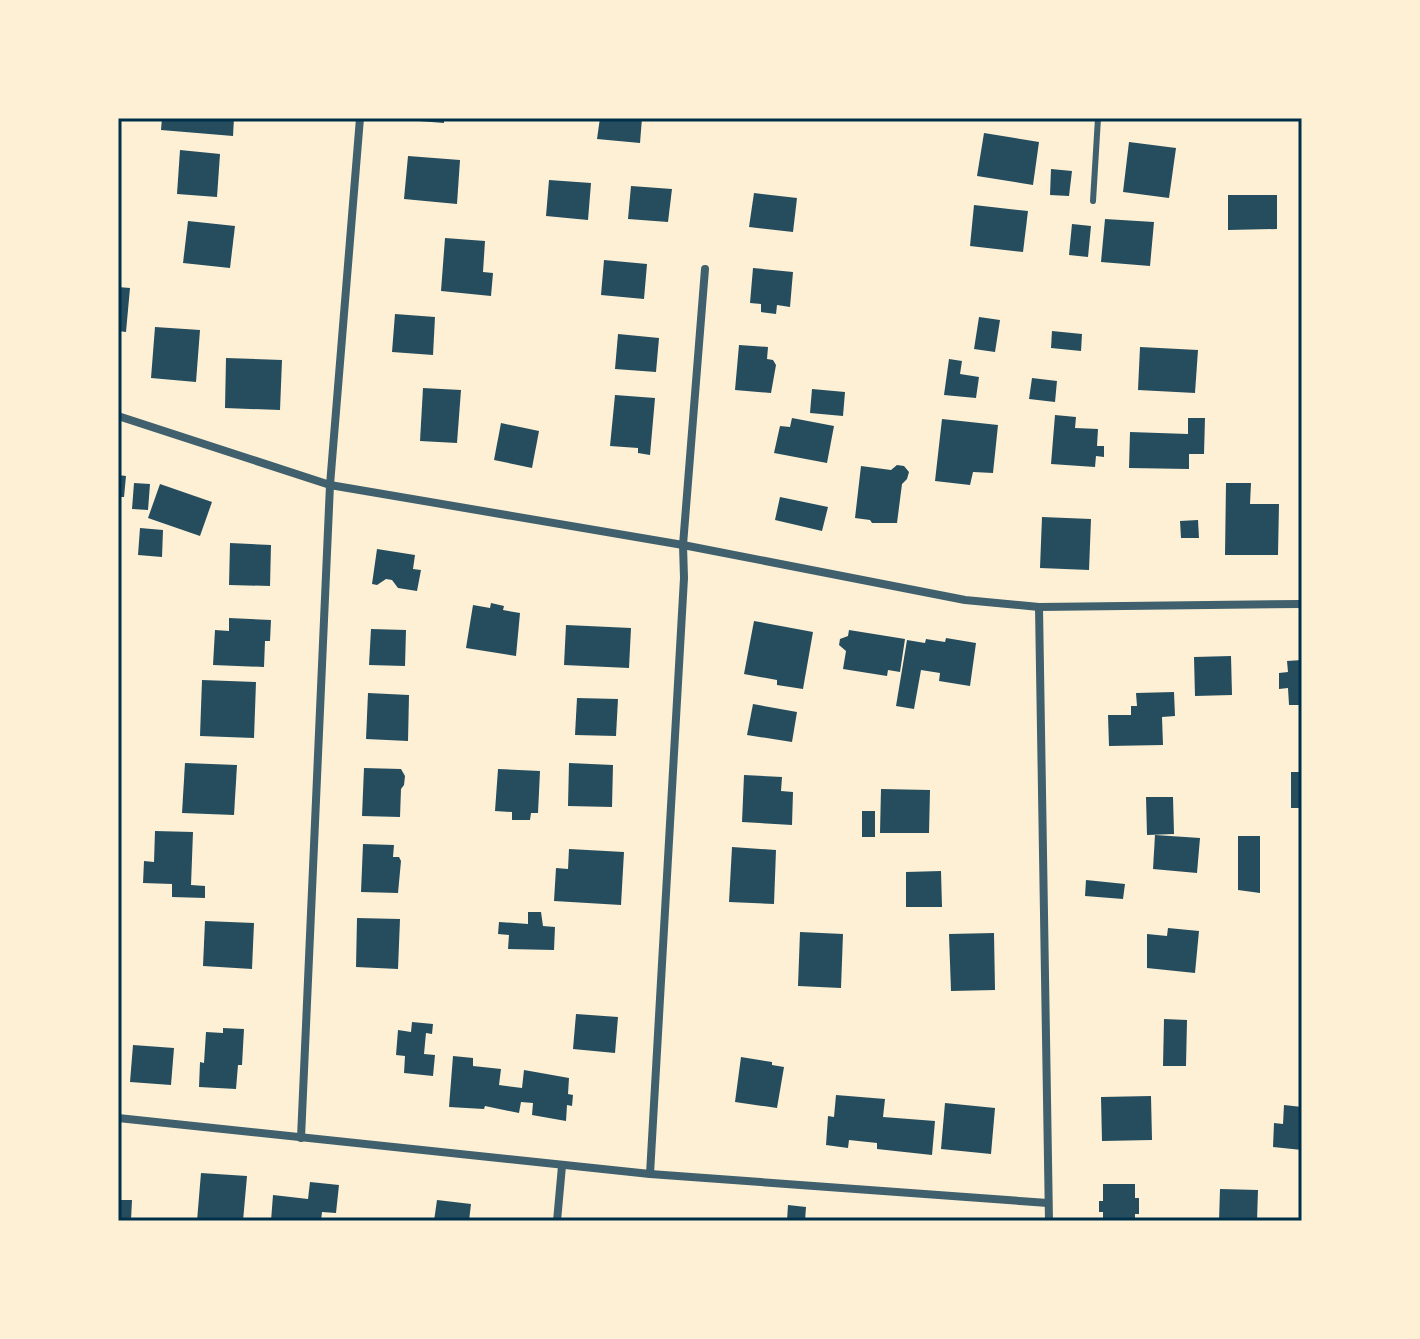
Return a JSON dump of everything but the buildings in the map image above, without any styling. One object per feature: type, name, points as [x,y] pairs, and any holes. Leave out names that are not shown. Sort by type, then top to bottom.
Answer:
[{"type":"street","points":[[301,1138],[330,485],[360,118]]},
{"type":"street","points":[[650,1174],[684,593],[683,545],[705,269]]},
{"type":"street","points":[[118,416],[330,485],[683,545],[965,600],[1039,607],[1302,604]]},
{"type":"street","points":[[1039,607],[1049,1221]]},
{"type":"street","points":[[118,1118],[562,1166],[1048,1203]]},
{"type":"street","points":[[557,1221],[562,1166]]},
{"type":"lane","points":[[1093,201],[1098,118]]}]
